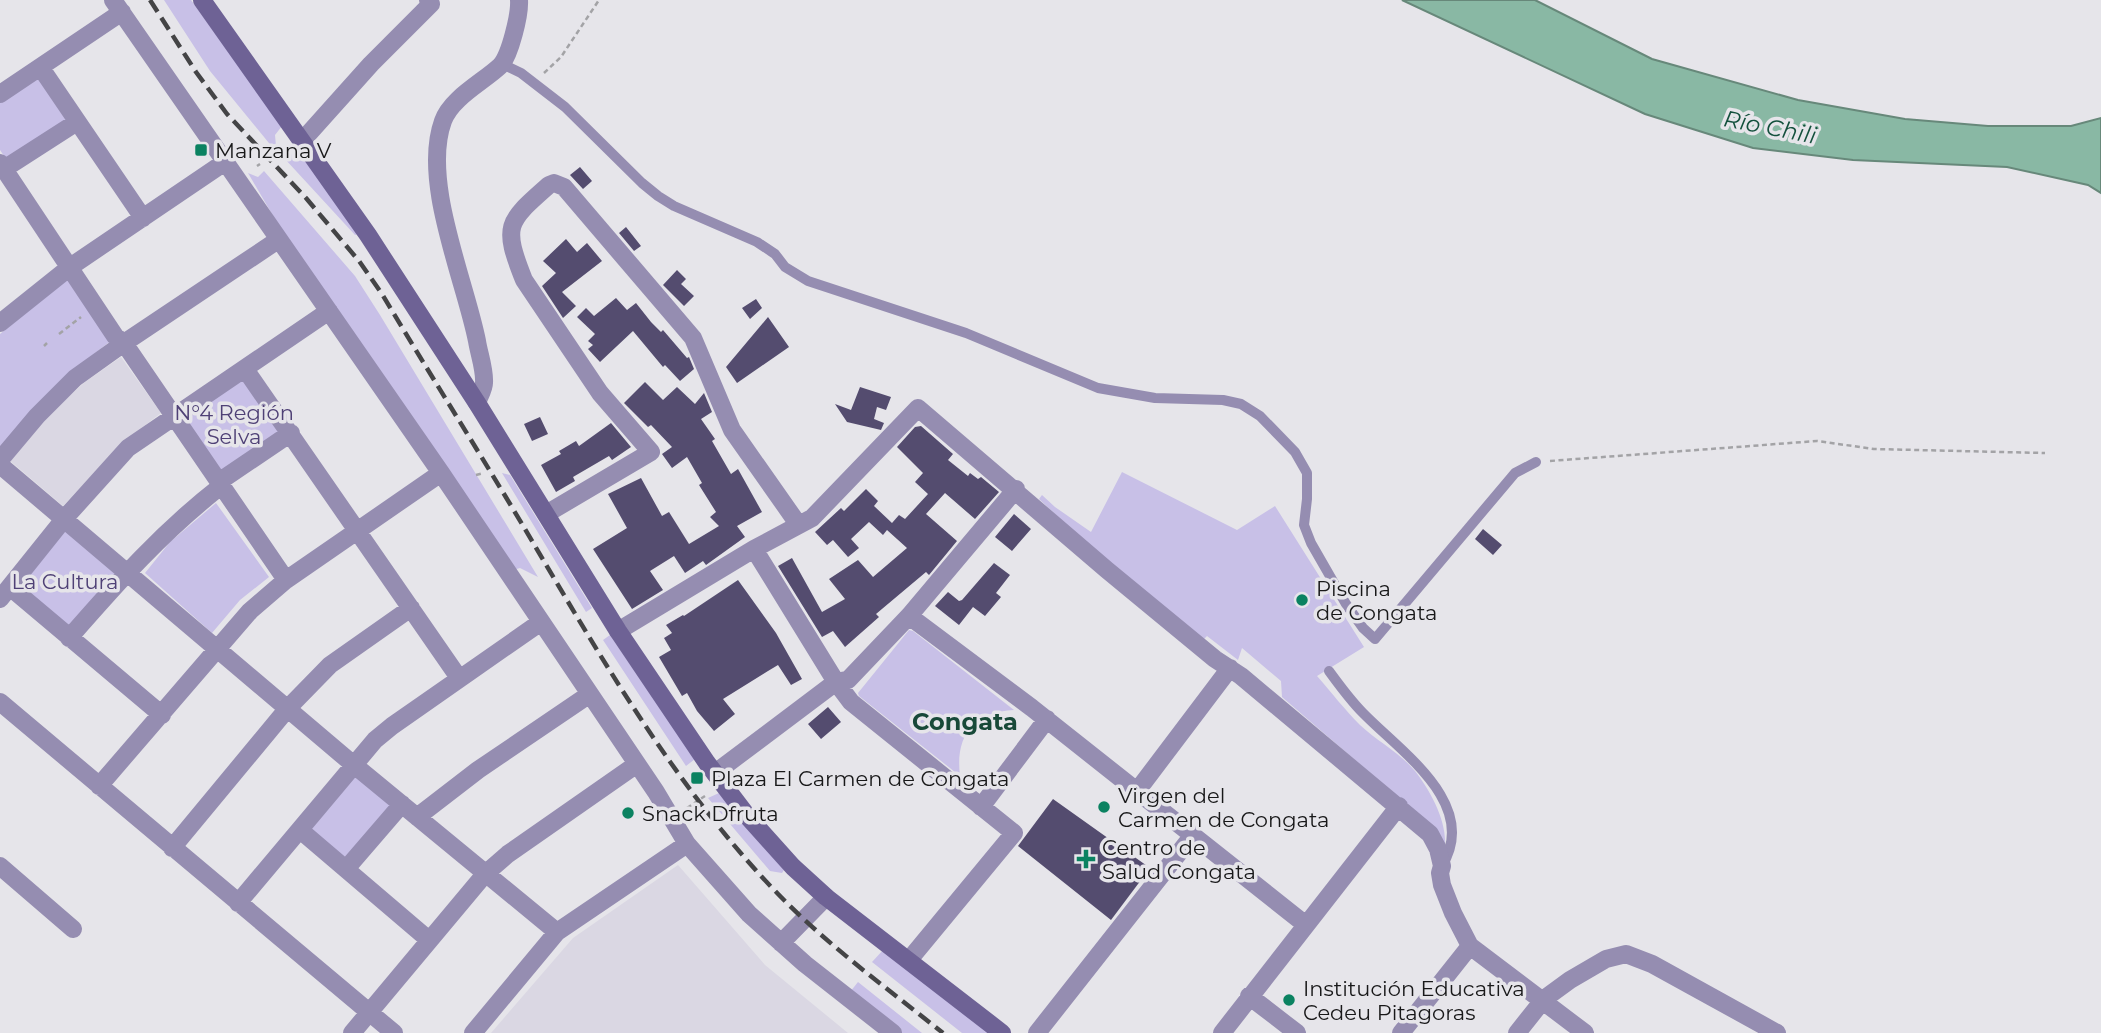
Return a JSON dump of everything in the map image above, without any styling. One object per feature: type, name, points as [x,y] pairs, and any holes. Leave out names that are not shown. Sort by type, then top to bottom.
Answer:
[{"type":"street","points":[[202,0],[368,235],[477,402],[618,631],[748,817],[793,867],[826,897],[1003,1033]]},
{"type":"street","points":[[302,141],[371,64],[431,4],[428,0]]},
{"type":"street","points":[[477,402],[485,384],[471,310],[448,230],[437,166],[443,120],[473,86],[502,64],[520,9],[519,0]]},
{"type":"street","points":[[0,94],[41,68],[118,6],[441,473],[637,764],[687,844],[749,914],[893,1033]]},
{"type":"street","points":[[41,68],[143,218]]},
{"type":"street","points":[[77,122],[2,166],[8,191],[70,267],[115,337],[124,343],[286,580]]},
{"type":"street","points":[[0,323],[70,267],[225,162]]},
{"type":"street","points":[[546,514],[651,452],[600,393],[524,280],[518,265],[511,237],[514,218],[554,183],[564,187],[693,338],[732,430],[798,524]]},
{"type":"street","points":[[278,240],[75,378],[54,397],[0,463],[354,765],[557,932]]},
{"type":"street","points":[[162,715],[69,638],[5,593],[64,519],[128,448],[329,311]]},
{"type":"street","points":[[244,369],[459,678]]},
{"type":"street","points":[[618,631],[812,518],[918,408],[1016,489],[1107,570],[1399,806],[1434,839],[1442,866],[1440,873],[1443,885],[1453,914],[1470,946],[1544,999],[1585,1033]]},
{"type":"street","points":[[69,638],[171,526],[220,486],[223,479],[291,433]]},
{"type":"street","points":[[99,786],[162,715],[216,647],[250,611],[286,580],[441,473]]},
{"type":"street","points":[[715,773],[836,682],[848,680],[909,616],[1016,489]]},
{"type":"street","points":[[754,550],[851,702],[1014,833],[909,960]]},
{"type":"street","points":[[172,848],[288,708],[330,665],[411,608]]},
{"type":"street","points":[[909,616],[1047,719],[1306,925]]},
{"type":"street","points":[[238,903],[375,740],[391,726],[541,622]]},
{"type":"street","points":[[1137,791],[1230,668]]},
{"type":"street","points":[[417,817],[478,770],[590,694]]},
{"type":"street","points":[[0,702],[394,1033]]},
{"type":"street","points":[[981,807],[1047,719]]},
{"type":"street","points":[[352,1033],[485,874],[508,854],[637,764]]},
{"type":"street","points":[[346,869],[402,804]]},
{"type":"street","points":[[1222,1033],[1399,806]]},
{"type":"street","points":[[300,830],[429,940]]},
{"type":"street","points":[[1037,1033],[1193,835]]},
{"type":"street","points":[[473,1033],[557,932],[687,844]]},
{"type":"street","points":[[0,866],[73,929]]},
{"type":"street","points":[[781,943],[826,897]]},
{"type":"street","points":[[1401,1033],[1470,946]]},
{"type":"street","points":[[1517,1033],[1544,999],[1570,980],[1606,959],[1626,954],[1651,964],[1777,1033]]},
{"type":"street","points":[[1249,996],[1297,1033]]},
{"type":"lane","points":[[502,64],[534,82],[580,120],[642,183],[658,195],[674,206],[757,242],[775,254],[785,267],[808,281],[966,334],[1098,388],[1155,398],[1223,400],[1241,404],[1260,416],[1295,452],[1307,473],[1304,526],[1326,572],[1346,604],[1363,628],[1376,639],[1515,472],[1536,462]]},
{"type":"lane","points":[[1329,671],[1347,697],[1419,767],[1443,800],[1454,830],[1452,844],[1442,866]]},
{"type":"path","points":[[534,82],[561,57],[598,0]]},
{"type":"path","points":[[59,334],[89,310]]},
{"type":"path","points":[[1536,462],[1817,440],[1874,449],[2045,453]]},
{"type":"path","points":[[476,475],[484,472]]},
{"type":"path","points":[[687,808],[705,796]]},
{"type":"shaded area","points":[[121,357],[161,413],[122,443],[63,506],[9,460],[43,420],[85,382]]},
{"type":"shaded area","points":[[678,865],[765,965],[848,1033],[491,1033],[573,938]]},
{"type":"green space","points":[[164,0],[191,0],[282,126],[275,135],[276,146],[273,148],[210,71]]},
{"type":"green space","points":[[38,75],[70,120],[8,162],[0,150],[0,101]]},
{"type":"green space","points":[[301,152],[358,234],[355,235],[285,159],[286,156]]},
{"type":"green space","points":[[264,171],[355,276],[538,577],[520,568],[513,570],[279,226],[248,173],[258,177]]},
{"type":"green space","points":[[69,278],[112,340],[67,375],[0,450],[0,334]]},
{"type":"green space","name":"N°4 Región Selva","points":[[244,376],[285,431],[221,474],[182,418]]},
{"type":"green space","points":[[1122,472],[1237,530],[1275,506],[1364,647],[1317,676],[1360,725],[1415,771],[1436,806],[1443,826],[1445,846],[1370,773],[1282,697],[1281,681],[1242,648],[1238,660],[1207,636],[1202,641],[1087,544],[1039,499],[1042,495],[1091,532]]},
{"type":"green space","points":[[502,473],[510,475],[592,608],[586,612]]},
{"type":"green space","points":[[216,503],[269,577],[240,600],[212,633],[145,573],[170,542]]},
{"type":"green space","name":"La Cultura","points":[[64,527],[119,573],[69,631],[17,586]]},
{"type":"green space","points":[[909,630],[1014,710],[988,716],[970,729],[961,749],[960,776],[859,696],[858,693]]},
{"type":"green space","points":[[610,635],[695,759],[686,766],[603,640]]},
{"type":"green space","points":[[353,775],[393,804],[347,860],[309,827]]},
{"type":"green space","points":[[719,793],[784,870],[782,873],[770,871],[708,798]]},
{"type":"green space","points":[[884,949],[990,1033],[962,1033],[872,962]]},
{"type":"green space","points":[[858,982],[922,1033],[902,1033],[850,992]]},
{"type":"water","name":"Río Chili","points":[[1402,0],[1535,0],[1652,59],[1798,100],[1905,119],[1988,126],[2071,126],[2101,118],[2101,193],[2088,185],[2007,167],[1853,160],[1753,148],[1645,114]]},
{"type":"building","points":[[580,167],[592,181],[583,189],[570,175]]},
{"type":"building","points":[[626,227],[641,246],[634,251],[619,233]]},
{"type":"building","points":[[566,239],[577,252],[587,243],[602,261],[562,292],[576,306],[563,318],[542,286],[556,273],[543,261]]},
{"type":"building","points":[[677,270],[686,279],[681,284],[694,296],[684,306],[663,285]]},
{"type":"building","points":[[616,298],[627,310],[636,303],[651,322],[661,332],[663,330],[687,358],[689,357],[694,369],[680,381],[665,365],[663,367],[633,331],[600,362],[588,349],[593,345],[588,341],[595,334],[577,317],[586,308],[594,316]]},
{"type":"building","points":[[756,299],[762,308],[750,319],[742,308]]},
{"type":"building","points":[[768,317],[789,347],[737,383],[726,367]]},
{"type":"building","points":[[645,382],[663,400],[677,387],[695,404],[704,393],[712,412],[701,419],[715,439],[712,441],[731,474],[738,469],[762,512],[737,526],[745,537],[706,565],[703,561],[685,573],[674,556],[650,571],[663,590],[632,609],[593,549],[627,528],[608,494],[641,478],[662,516],[669,512],[689,544],[719,526],[710,517],[716,512],[699,485],[702,483],[687,457],[672,468],[662,454],[672,447],[624,403]]},
{"type":"building","points":[[860,387],[891,397],[886,410],[877,407],[874,419],[884,423],[881,430],[847,422],[835,404],[851,410]]},
{"type":"building","points":[[540,417],[548,434],[532,441],[524,424]]},
{"type":"building","points":[[611,423],[631,447],[612,460],[609,456],[573,477],[575,481],[556,492],[541,465],[561,454],[559,451],[576,441],[579,446]]},
{"type":"building","points":[[921,426],[953,454],[948,460],[968,476],[970,473],[978,479],[981,477],[999,492],[975,519],[945,493],[926,514],[957,541],[929,575],[926,572],[876,614],[879,617],[845,647],[833,631],[822,637],[778,566],[792,558],[822,612],[845,599],[829,579],[858,560],[873,577],[907,548],[887,530],[883,535],[869,522],[851,539],[859,548],[848,557],[833,540],[827,545],[815,532],[841,508],[844,511],[866,489],[878,501],[874,506],[892,523],[899,515],[905,519],[928,494],[915,482],[923,473],[897,447],[915,427]]},
{"type":"building","points":[[1014,514],[1031,529],[1012,551],[995,537]]},
{"type":"building","points":[[1483,529],[1502,545],[1493,555],[1475,539]]},
{"type":"building","points":[[994,563],[1010,575],[996,593],[1001,597],[985,616],[973,607],[959,625],[935,606],[948,592],[959,601],[962,600]]},
{"type":"building","points":[[738,580],[776,633],[802,679],[791,685],[778,665],[723,699],[735,714],[714,731],[697,711],[687,693],[682,696],[659,657],[671,650],[664,638],[672,633],[666,625]]},
{"type":"building","points":[[828,707],[841,722],[821,739],[808,724]]},
{"type":"building","name":"Centro de Salud Congata","points":[[1053,799],[1150,868],[1111,920],[1018,846]]},
{"type":"railway","points":[[150,0],[196,72],[227,114],[306,198],[359,261],[382,294],[642,721],[708,813],[743,856],[819,933],[943,1033]]},
{"type":"place","name":"Manzana V","points":[[201,150]]},
{"type":"place","name":"Piscina de Congata","points":[[1302,600]]},
{"type":"place","name":"Plaza El Carmen de Congata","points":[[697,778]]},
{"type":"place","name":"Virgen del Carmen de Congata","points":[[1104,807]]},
{"type":"place","name":"Snack Dfruta","points":[[628,813]]},
{"type":"place","name":"Centro de Salud Congata","points":[[1086,859]]},
{"type":"place","name":"Institución Educativa Cedeu Pitagoras","points":[[1289,1000]]},
{"type":"district","name":"Congata","points":[[965,721]]}]
